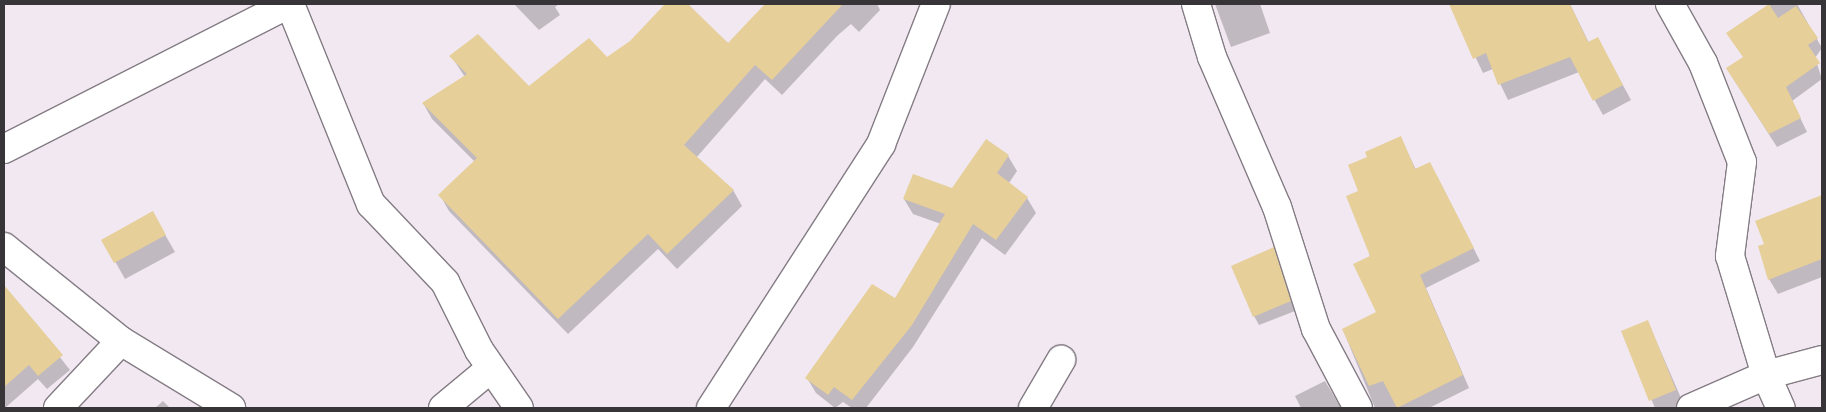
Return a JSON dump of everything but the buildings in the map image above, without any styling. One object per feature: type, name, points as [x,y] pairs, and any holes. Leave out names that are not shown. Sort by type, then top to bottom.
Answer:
[{"type":"street","points":[[4,149],[289,4],[371,204],[446,282],[490,368],[519,408]]},
{"type":"street","points":[[711,408],[881,144],[936,4]]},
{"type":"street","points":[[1196,4],[1212,57],[1277,207],[1316,329],[1358,408]]},
{"type":"street","points":[[1670,4],[1703,63],[1742,162],[1730,256],[1766,375],[1781,408]]},
{"type":"street","points":[[4,247],[121,341],[231,408]]},
{"type":"street","points":[[58,408],[121,341]]},
{"type":"street","points":[[1033,408],[1061,360]]},
{"type":"street","points":[[1691,408],[1766,375],[1822,360]]},
{"type":"street","points":[[443,408],[490,368]]}]
